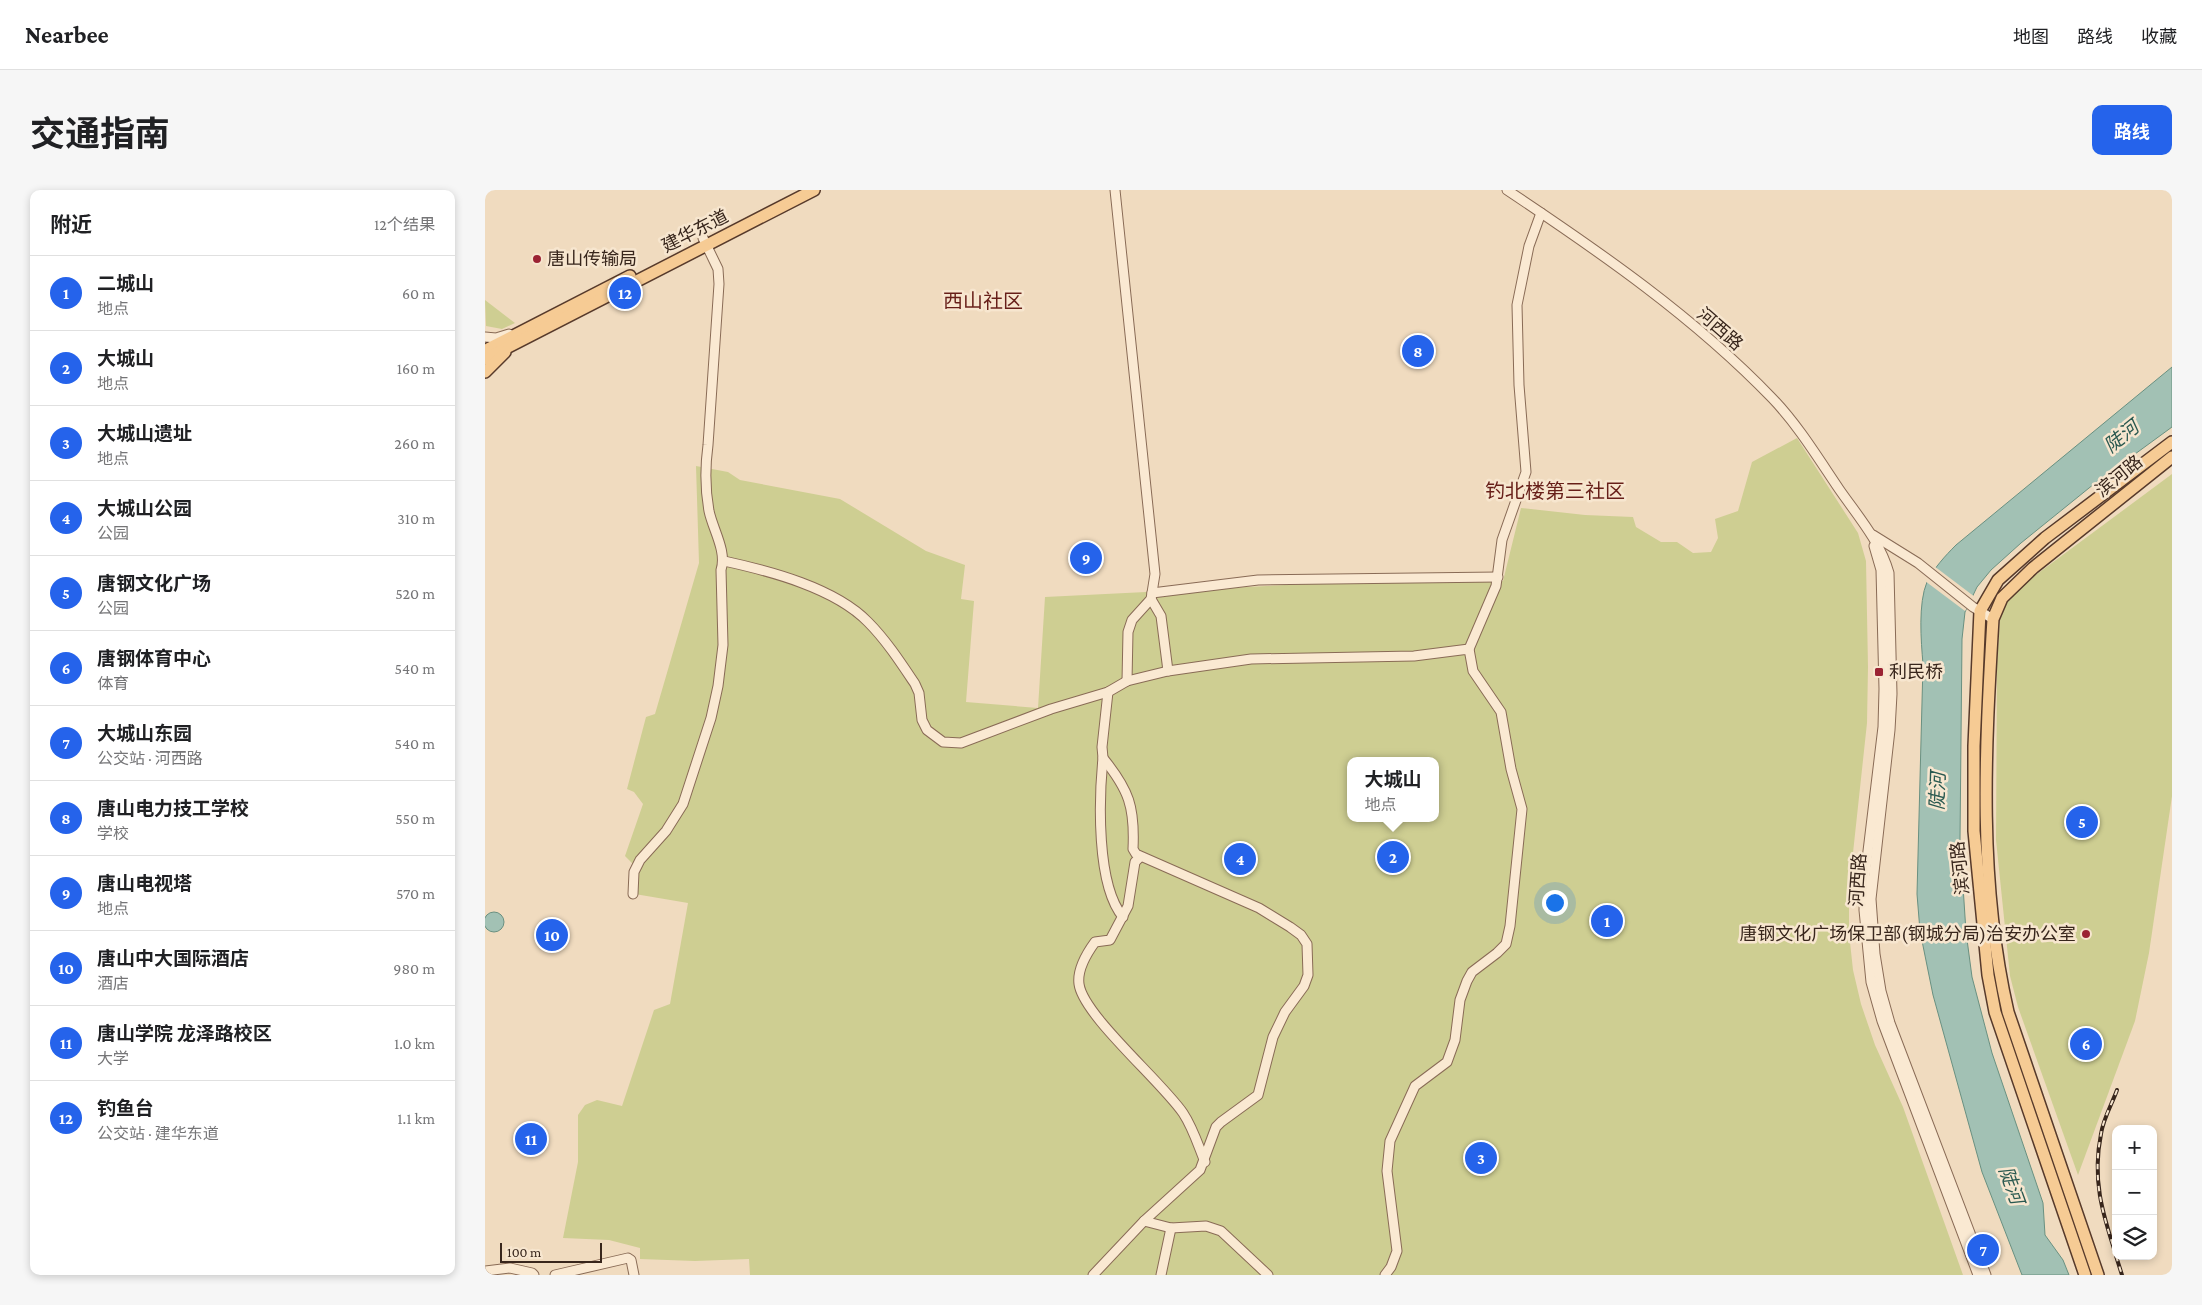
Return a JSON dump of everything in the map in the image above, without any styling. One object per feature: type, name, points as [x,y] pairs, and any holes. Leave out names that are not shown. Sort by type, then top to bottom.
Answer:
[{"type":"main road","name":"建华东道","points":[[485,359],[798,190]]},
{"type":"main road","name":"建华东道","points":[[485,351],[704,242],[814,190]]},
{"type":"main road","points":[[485,343],[509,338],[528,329]]},
{"type":"main road","points":[[485,372],[508,348]]},
{"type":"main road","name":"滨河路","points":[[2085,1275],[1995,1012],[1988,975],[1974,831],[1977,609],[1998,580],[2045,538],[2172,442]]},
{"type":"main road","name":"滨河路","points":[[2098,1275],[2008,1012],[2003,991],[1987,873],[1985,826],[1993,619],[2002,598],[2033,568],[2172,457]]},
{"type":"street","points":[[1115,190],[1155,574],[1151,596],[1132,620],[1128,632],[1127,681]]},
{"type":"street","name":"河西路","points":[[1507,190],[1541,212],[1643,286],[1714,344],[1772,398],[1792,422],[1871,534],[1885,559],[1889,573],[1892,694],[1871,899],[1875,954],[1881,992],[1890,1023],[1986,1275]]},
{"type":"street","points":[[1385,1275],[1391,1267],[1397,1252],[1387,1171],[1390,1141],[1415,1086],[1447,1062],[1455,1040],[1460,1000],[1467,981],[1472,972],[1506,944],[1510,926],[1522,809],[1511,769],[1501,712],[1473,671],[1469,649],[1498,577],[1502,540],[1526,472],[1519,385],[1517,305],[1529,246],[1541,212]]},
{"type":"street","points":[[633,894],[634,872],[640,860],[666,831],[683,804],[711,718],[718,686],[723,644],[721,570],[724,561],[709,511],[705,466],[719,284],[718,269],[704,242]]},
{"type":"street","points":[[485,337],[496,338],[528,329]]},
{"type":"street","points":[[1871,534],[1929,572],[1993,619]]},
{"type":"street","name":"河西路","points":[[1871,534],[1881,570],[1884,689],[1883,727],[1865,876],[1863,910],[1868,962],[1882,1021],[1978,1275]]},
{"type":"street","points":[[724,561],[753,567],[826,592],[867,621],[915,684],[919,693],[922,720],[927,730],[943,742],[961,743],[978,738],[1051,709],[1108,692],[1127,681],[1168,671],[1251,659],[1414,656],[1469,649]]},
{"type":"street","points":[[1151,596],[1258,580],[1498,577]]},
{"type":"street","points":[[1151,596],[1161,616],[1168,671]]},
{"type":"street","points":[[1108,692],[1102,747],[1100,827],[1111,898],[1123,916]]},
{"type":"street","points":[[1093,1275],[1144,1221],[1200,1170],[1205,1162],[1216,1127],[1259,1095],[1273,1037],[1285,1012],[1303,986],[1308,975],[1307,944],[1301,935],[1291,927],[1259,908],[1140,857],[1133,849],[1132,807],[1120,779],[1103,758]]},
{"type":"street","points":[[1140,857],[1135,862],[1131,896],[1123,916],[1110,940],[1095,942],[1086,956],[1079,986],[1090,1010],[1156,1080],[1183,1113],[1205,1162]]},
{"type":"street","points":[[1144,1221],[1171,1228],[1196,1225],[1221,1231],[1268,1275]]},
{"type":"street","points":[[1161,1275],[1171,1228]]},
{"type":"street","points":[[555,1275],[628,1258],[631,1260],[634,1275]]},
{"type":"street","points":[[485,1271],[510,1268],[533,1272],[534,1275]]},
{"type":"green space","points":[[485,300],[515,323],[502,329],[486,326]]},
{"type":"green space","points":[[1797,438],[1858,533],[1866,561],[1868,667],[1867,723],[1849,890],[1849,933],[1853,970],[1861,1004],[1875,1045],[1903,1107],[1963,1275],[750,1275],[749,1259],[695,1261],[640,1259],[640,1248],[609,1240],[563,1238],[578,1162],[578,1115],[585,1105],[597,1100],[622,1106],[654,1010],[670,1004],[688,903],[629,893],[632,863],[625,856],[643,804],[634,792],[627,789],[646,717],[655,714],[699,563],[696,466],[728,472],[740,480],[840,499],[926,551],[965,565],[961,599],[974,601],[966,702],[1038,708],[1045,597],[1345,582],[1503,581],[1521,508],[1585,515],[1633,517],[1636,527],[1661,542],[1677,542],[1693,553],[1711,552],[1718,538],[1715,519],[1738,511],[1752,462]]},
{"type":"green space","points":[[2172,474],[2172,796],[2149,953],[2135,1021],[2078,1175],[2018,1007],[2010,976],[1996,840],[1997,663],[2000,620],[2004,605],[2017,589]]},
{"type":"water","name":"陡河","points":[[2172,367],[2172,427],[2094,484],[2021,543],[1991,570],[1977,587],[1965,612],[1962,639],[1960,840],[1966,932],[1972,977],[1992,1053],[2043,1203],[2045,1235],[2063,1260],[2069,1275],[2022,1275],[1982,1172],[1933,995],[1920,931],[1917,894],[1923,664],[1922,600],[1930,577],[1940,562],[1956,545]]},
{"type":"water","points":[[490,912],[498,912],[504,918],[504,926],[498,932],[490,932],[484,926],[484,918]]},
{"type":"pier","points":[[1934,566],[1975,597],[1965,611],[1925,581]]},
{"type":"railway","points":[[2112,1243],[2100,1195],[2098,1150],[2102,1128],[2117,1090]]},
{"type":"railway","points":[[2117,1260],[2122,1275]]},
{"type":"place","name":"唐山传输局","points":[[537,259]]},
{"type":"place","name":"钓鱼台","points":[[625,293]]},
{"type":"place","name":"唐山电力技工学校","points":[[1418,351]]},
{"type":"place","name":"唐山电视塔","points":[[1086,558]]},
{"type":"place","name":"利民桥","points":[[1879,672]]},
{"type":"place","name":"唐钢文化广场","points":[[2082,822]]},
{"type":"place","name":"大城山","points":[[1393,857]]},
{"type":"place","name":"大城山公园","points":[[1240,859]]},
{"type":"place","name":"二城山","points":[[1607,921]]},
{"type":"place","name":"唐钢文化广场保卫部(钢城分局)治安办公室","points":[[2086,934]]},
{"type":"place","name":"唐山中大国际酒店","points":[[552,935]]},
{"type":"place","name":"唐钢体育中心","points":[[2086,1044]]},
{"type":"place","name":"唐山学院 龙泽路校区","points":[[531,1139]]},
{"type":"place","name":"大城山遗址","points":[[1481,1158]]},
{"type":"place","name":"大城山东园","points":[[1983,1250]]},
{"type":"district","name":"西山社区","points":[[983,301]]},
{"type":"district","name":"钓北楼第三社区","points":[[1555,491]]}]
